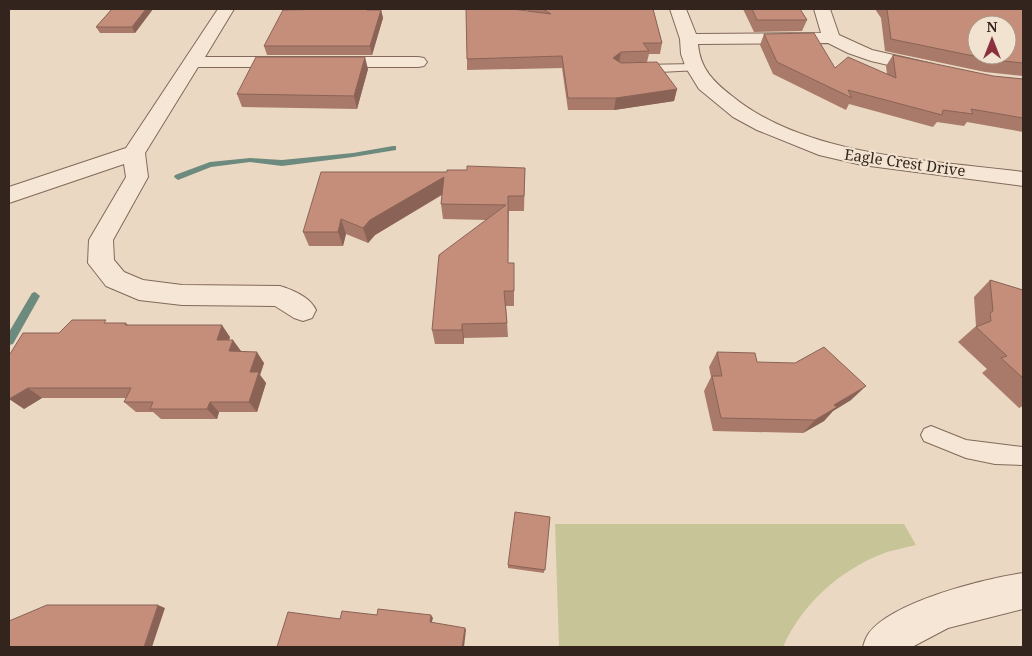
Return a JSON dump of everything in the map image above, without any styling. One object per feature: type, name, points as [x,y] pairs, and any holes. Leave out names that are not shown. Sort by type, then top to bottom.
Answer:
[{"type":"street","points":[[9,195],[134,154],[226,9]]},
{"type":"street","name":"Eagle Crest Drive","points":[[678,9],[689,39],[690,54],[694,68],[706,85],[740,113],[794,139],[862,158],[1023,179]]},
{"type":"street","points":[[822,9],[831,38]]},
{"type":"street","points":[[689,39],[831,38],[844,46],[878,58],[943,72]]},
{"type":"street","points":[[193,62],[418,62]]},
{"type":"street","points":[[134,154],[137,177],[101,240],[101,263],[115,279],[139,290],[171,294],[280,296],[304,310]]},
{"type":"street","points":[[882,647],[921,619],[971,601],[1023,591]]},
{"type":"lane","points":[[628,69],[694,68]]},
{"type":"lane","points":[[932,435],[966,449],[1023,456]]},
{"type":"shaded area","points":[[555,524],[904,524],[916,545],[894,550],[866,561],[837,580],[811,603],[791,631],[783,647],[559,647]]},
{"type":"building","points":[[112,9],[146,9],[132,27],[96,27]]},
{"type":"building","points":[[466,9],[512,9],[551,14],[543,9],[653,9],[662,43],[643,43],[649,51],[621,52],[613,58],[621,63],[657,62],[677,89],[616,98],[568,98],[562,56],[467,59]]},
{"type":"building","points":[[752,9],[800,9],[807,20],[757,20]]},
{"type":"building","points":[[887,9],[1023,9],[1023,63],[1017,62],[1017,15],[967,15],[967,55],[891,39]]},
{"type":"building","points":[[283,10],[381,10],[370,46],[264,46]]},
{"type":"building","points":[[814,33],[835,68],[848,57],[896,78],[893,55],[993,76],[1023,79],[1023,118],[971,109],[973,114],[943,110],[942,115],[848,90],[852,98],[777,62],[764,34]]},
{"type":"building","points":[[256,57],[365,57],[354,96],[237,94]]},
{"type":"building","points":[[467,166],[525,168],[524,196],[508,196],[508,263],[514,263],[514,291],[504,291],[507,323],[462,324],[462,330],[432,330],[439,255],[506,205],[441,204],[444,177],[370,220],[363,228],[341,219],[338,232],[303,232],[321,172],[447,172],[447,170],[467,170]]},
{"type":"building","points":[[990,280],[1023,290],[1023,378],[1001,358],[1007,356],[976,327],[991,321],[990,313],[993,311]]},
{"type":"building","points":[[72,320],[106,320],[104,323],[126,323],[125,325],[222,325],[217,340],[233,340],[229,351],[257,352],[250,372],[259,372],[249,402],[210,402],[207,409],[150,409],[153,402],[124,402],[131,388],[28,388],[9,399],[9,354],[23,333],[59,333]]},
{"type":"building","points":[[824,347],[866,386],[834,405],[837,407],[815,420],[721,418],[712,376],[722,376],[717,352],[755,353],[757,362],[795,363]]},
{"type":"building","points":[[515,512],[550,517],[545,570],[508,565]]},
{"type":"building","points":[[47,605],[158,605],[144,647],[9,647],[9,621]]},
{"type":"building","points":[[378,609],[431,615],[430,622],[465,628],[462,647],[277,647],[288,612],[340,619],[342,611],[377,615]]},
{"type":"waterway","points":[[178,177],[210,165],[250,160],[282,163],[353,155],[393,148]]},
{"type":"waterway","points":[[9,341],[35,296]]}]
